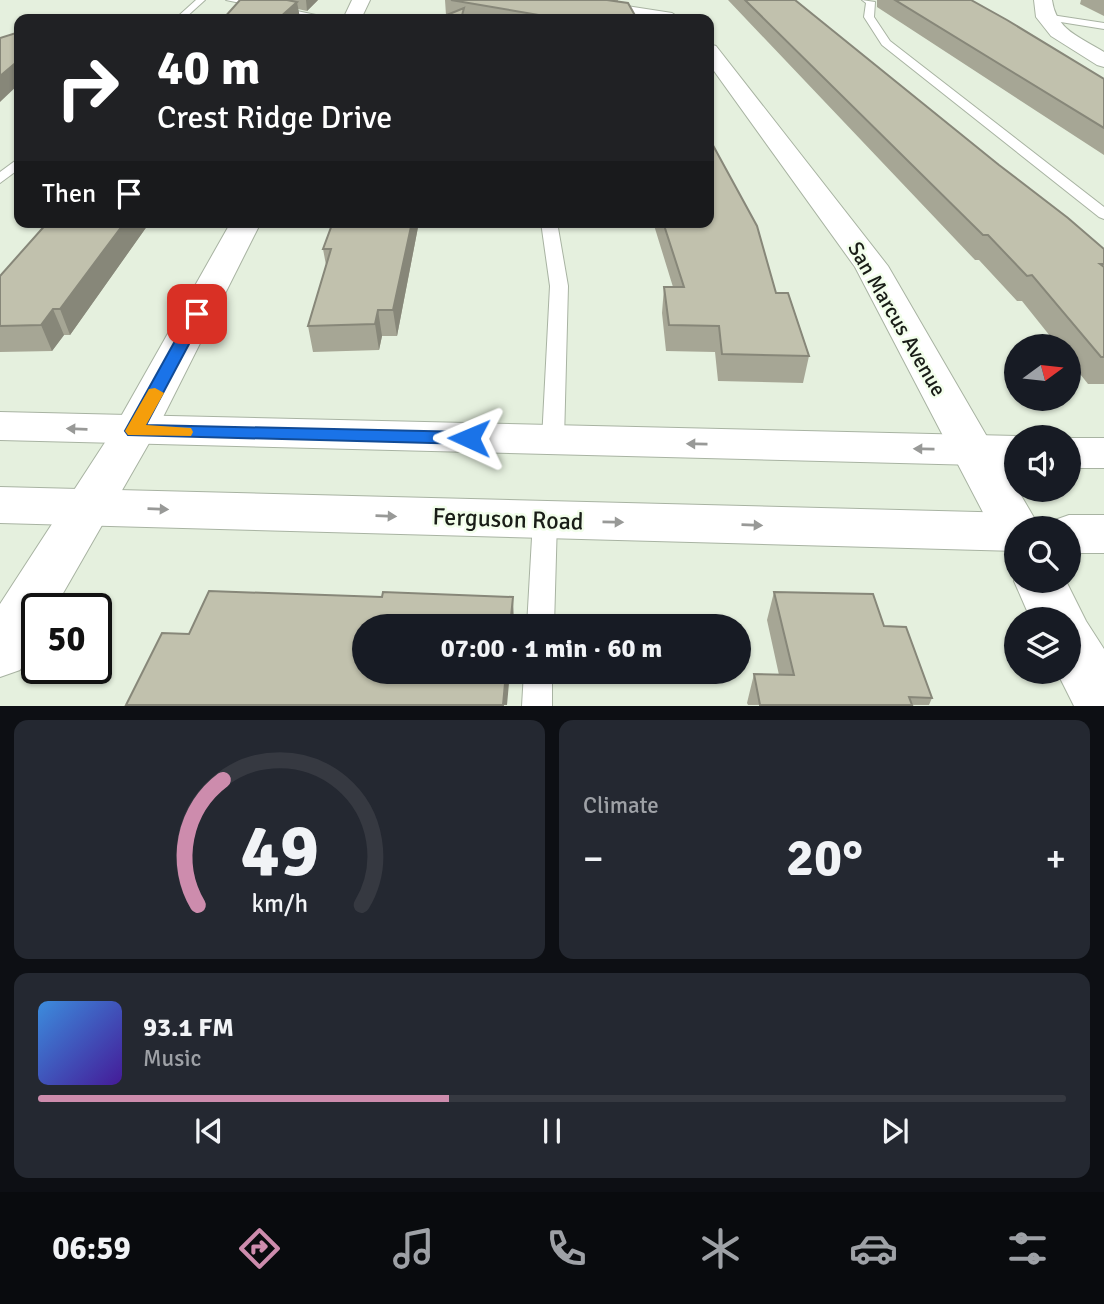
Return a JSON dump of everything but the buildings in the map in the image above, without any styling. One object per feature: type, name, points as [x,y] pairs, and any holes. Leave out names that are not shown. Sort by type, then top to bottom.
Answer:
[{"type":"street","points":[[556,0],[641,14]]},
{"type":"street","points":[[1044,8],[1058,32],[1104,61]]},
{"type":"street","name":"San Marcus Avenue","points":[[714,57],[871,266],[1008,516]]},
{"type":"street","points":[[0,652],[90,508],[243,228]]},
{"type":"street","points":[[0,426],[1004,452]]},
{"type":"street","points":[[1081,453],[1104,453]]},
{"type":"street","name":"Ferguson Road","points":[[0,505],[1004,532]]},
{"type":"street","points":[[1081,534],[1104,534]]},
{"type":"street","points":[[1081,662],[1104,705]]},
{"type":"lane","points":[[185,14],[201,0]]},
{"type":"lane","points":[[230,0],[304,14]]},
{"type":"lane","points":[[866,0],[871,2],[869,17],[886,43],[1104,214]]},
{"type":"lane","points":[[1044,8],[1104,26]]},
{"type":"lane","points":[[0,179],[14,166]]},
{"type":"lane","points":[[551,228],[559,286],[553,440]]},
{"type":"lane","points":[[541,614],[545,520]]},
{"type":"lane","points":[[537,705],[538,684]]},
{"type":"slow traffic","points":[[155,393],[134,431],[185,432]]},
{"type":"route","points":[[197,314],[134,431],[469,438]]}]
